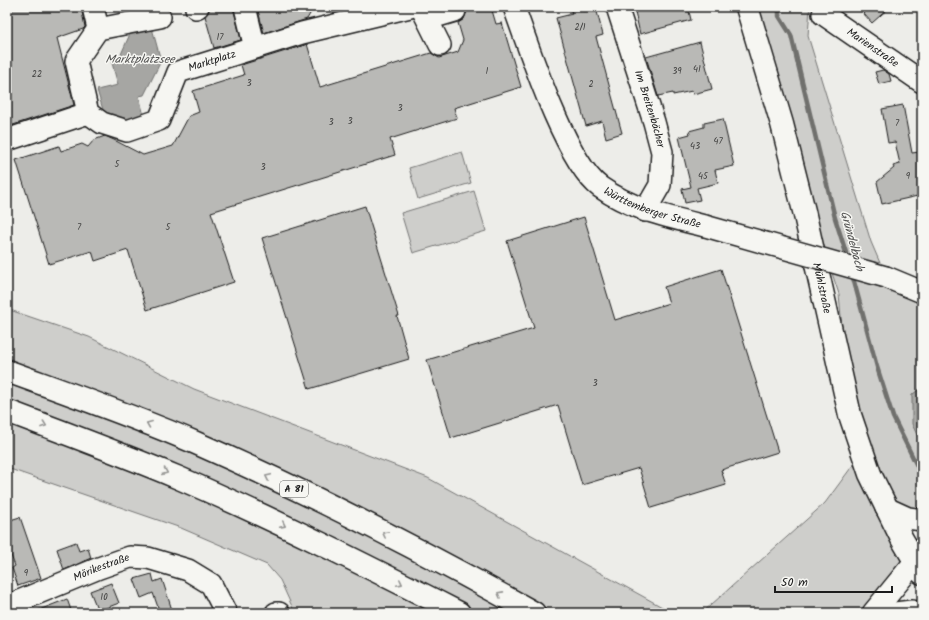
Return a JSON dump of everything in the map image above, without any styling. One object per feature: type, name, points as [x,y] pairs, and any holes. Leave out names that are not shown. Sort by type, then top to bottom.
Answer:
[{"type":"main road","name":"Mühlstraße","points":[[747,7],[782,124],[802,204],[850,414],[870,474],[886,508],[920,563]]},
{"type":"main road","name":"A 81","points":[[7,371],[123,414],[232,460],[372,527],[477,581],[534,613]]},
{"type":"main road","points":[[7,411],[109,449],[249,509],[355,560],[459,613]]},
{"type":"street","points":[[93,7],[98,29]]},
{"type":"street","points":[[245,7],[255,48]]},
{"type":"street","name":"Marktplatz","points":[[88,113],[102,123],[127,130],[159,120],[178,72],[364,13],[410,7]]},
{"type":"street","name":"Württemberger Straße","points":[[514,7],[556,116],[574,155],[585,172],[599,186],[645,211],[705,226],[886,277],[922,292]]},
{"type":"street","name":"Im Breitenbächer","points":[[617,7],[654,122],[662,152],[660,185],[645,211]]},
{"type":"street","points":[[440,44],[425,13],[455,11]]},
{"type":"street","name":"Marienstraße","points":[[824,14],[922,82]]},
{"type":"street","points":[[7,140],[88,113],[76,61],[98,29],[160,17]]},
{"type":"street","points":[[886,508],[908,518],[922,520]]},
{"type":"street","name":"Mörikestraße","points":[[7,606],[99,568],[130,557],[148,558],[188,570],[211,584],[226,613]]},
{"type":"street","points":[[873,613],[920,563]]},
{"type":"street","points":[[895,613],[912,611],[921,613]]},
{"type":"shaded area","points":[[747,7],[810,7],[808,36],[871,242],[886,277],[922,292],[922,387],[912,395],[919,442],[922,446],[922,520],[887,508],[915,563],[873,613],[702,613],[825,503],[853,465],[869,474],[850,415],[839,294],[782,124]]},
{"type":"shaded area","points":[[462,152],[471,183],[418,199],[409,168]]},
{"type":"shaded area","points":[[474,191],[486,231],[413,253],[401,213]]},
{"type":"shaded area","points":[[7,309],[89,337],[194,389],[428,478],[673,613],[295,613],[280,580],[267,565],[181,528],[7,468]]},
{"type":"water","name":"Marktplatzsee","points":[[152,28],[161,61],[144,95],[139,96],[145,120],[130,125],[104,113],[97,90],[118,85],[112,63],[118,61],[130,34]]},
{"type":"water","points":[[922,387],[922,446],[912,424],[912,395]]},
{"type":"building","points":[[7,7],[81,7],[85,27],[57,38],[74,105],[7,127]]},
{"type":"building","points":[[210,7],[233,7],[241,40],[214,48],[205,16]]},
{"type":"building","points":[[257,7],[314,7],[307,19],[264,33]]},
{"type":"building","points":[[478,7],[491,7],[496,24],[502,23],[521,87],[454,108],[457,118],[390,139],[395,155],[211,212],[234,282],[147,310],[128,250],[95,261],[92,251],[49,264],[16,160],[59,146],[61,151],[82,144],[88,147],[94,140],[105,136],[143,155],[173,146],[189,116],[199,112],[193,91],[244,75],[241,65],[307,44],[320,87],[431,53],[439,58],[458,52],[463,40],[458,23],[464,19],[467,10]]},
{"type":"building","points":[[570,7],[583,7],[584,11],[596,8],[603,35],[596,37],[622,133],[606,138],[602,121],[586,126],[556,18],[572,14]]},
{"type":"building","points":[[634,7],[688,7],[691,20],[640,34]]},
{"type":"building","points":[[869,7],[890,7],[872,23],[863,13]]},
{"type":"building","points":[[700,42],[712,89],[693,94],[692,91],[658,96],[646,57]]},
{"type":"building","points":[[883,70],[889,74],[891,81],[879,84],[875,72]]},
{"type":"building","points":[[903,105],[912,153],[919,152],[921,162],[922,195],[882,204],[877,182],[894,168],[893,166],[900,164],[895,142],[888,143],[882,109]]},
{"type":"building","points":[[723,119],[734,166],[715,170],[718,183],[697,188],[700,200],[685,203],[682,189],[691,187],[679,137],[690,134],[689,131],[704,127],[704,123]]},
{"type":"building","points":[[365,206],[399,316],[397,316],[409,359],[309,389],[262,238]]},
{"type":"building","points":[[584,217],[615,320],[669,303],[664,287],[721,269],[778,452],[721,470],[726,485],[651,508],[639,468],[582,485],[558,405],[451,438],[427,360],[534,328],[507,241]]},
{"type":"building","points":[[20,517],[41,578],[18,586],[12,568],[15,566],[7,545],[7,521]]},
{"type":"building","points":[[76,542],[79,551],[88,548],[91,558],[64,570],[57,549]]},
{"type":"building","points":[[152,574],[154,582],[162,579],[173,613],[160,613],[153,593],[141,598],[134,579]]},
{"type":"building","points":[[111,583],[119,603],[98,611],[90,591]]},
{"type":"building","points":[[67,599],[72,613],[34,613],[34,612]]},
{"type":"waterway","name":"Gründelbach","points":[[779,7],[779,16],[791,35],[835,218],[848,259]]},
{"type":"waterway","name":"Gründelbach","points":[[852,274],[877,367],[893,417],[922,476]]}]
